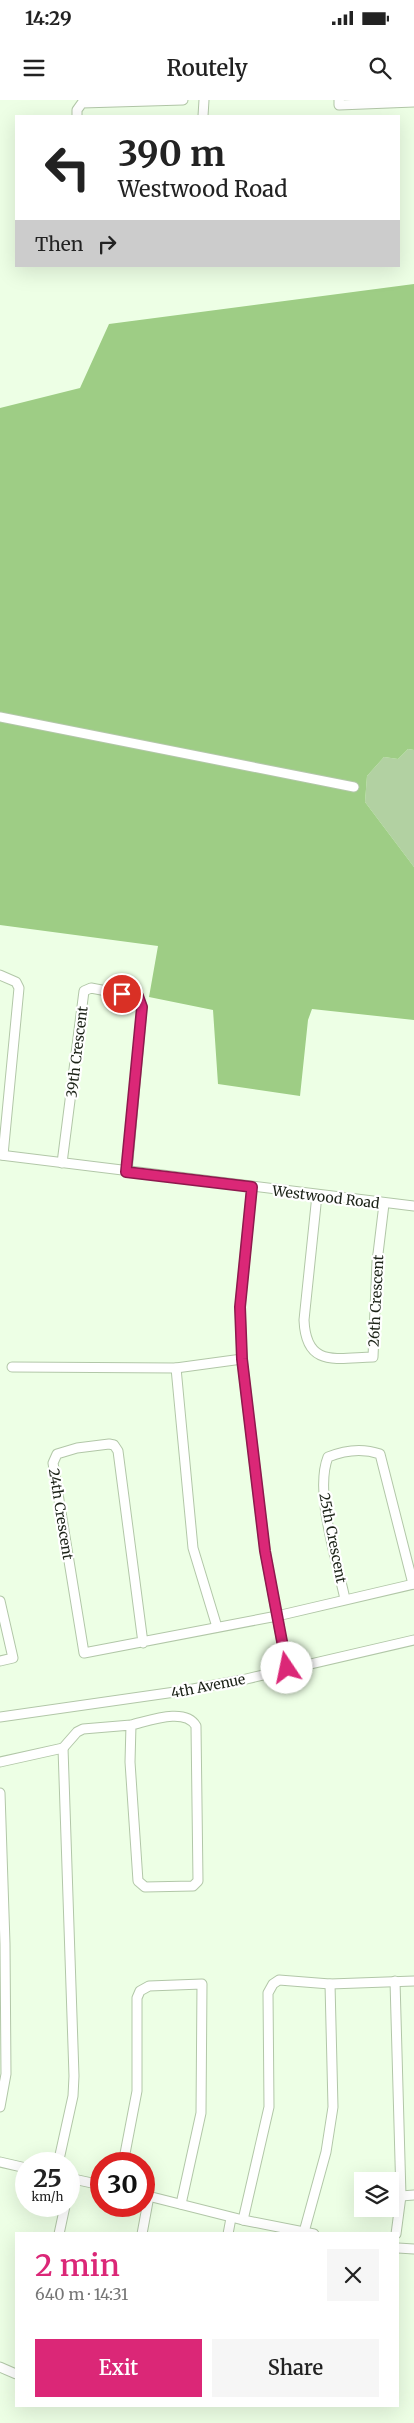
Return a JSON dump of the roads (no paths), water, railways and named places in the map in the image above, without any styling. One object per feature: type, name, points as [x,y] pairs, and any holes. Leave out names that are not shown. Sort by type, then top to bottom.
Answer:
[{"type":"street","points":[[77,115],[77,110],[82,103],[183,100]]},
{"type":"street","points":[[203,115],[204,100]]},
{"type":"street","points":[[339,100],[339,105],[414,102]]},
{"type":"street","points":[[0,717],[354,787]]},
{"type":"street","points":[[0,975],[16,982],[19,988],[2,1155]]},
{"type":"street","name":"39th Crescent","points":[[62,1164],[84,991],[91,988],[138,996],[142,1007],[126,1172]]},
{"type":"street","name":"Westwood Road","points":[[2,1155],[384,1204],[414,1206]]},
{"type":"street","points":[[252,1187],[240,1307],[242,1359],[265,1551],[287,1668]]},
{"type":"street","name":"26th Crescent","points":[[318,1195],[304,1320],[308,1345],[314,1353],[323,1358],[373,1357],[376,1262],[384,1204]]},
{"type":"street","points":[[12,1367],[176,1368],[242,1359]]},
{"type":"street","points":[[176,1368],[193,1548],[216,1627]]},
{"type":"street","name":"24th Crescent","points":[[109,1444],[114,1445],[119,1455],[143,1643],[84,1654],[53,1463],[57,1454],[77,1448],[109,1444]]},
{"type":"street","name":"25th Crescent","points":[[345,1599],[325,1504],[322,1473],[328,1457],[338,1453],[361,1450],[380,1454],[413,1584]]},
{"type":"street","points":[[143,1643],[277,1616],[413,1584]]},
{"type":"street","points":[[0,1601],[13,1658],[0,1661]]},
{"type":"street","name":"4th Avenue","points":[[0,1717],[182,1691],[414,1640]]},
{"type":"street","points":[[0,1762],[62,1748],[77,1732],[83,1729],[131,1725],[167,1717],[187,1717],[193,1720],[196,1726],[198,1881],[193,1886],[145,1887],[138,1881],[130,1762],[131,1725]]},
{"type":"street","points":[[60,2152],[72,2096],[74,2070],[62,1748]]},
{"type":"street","points":[[0,1793],[6,2074],[0,2107]]},
{"type":"street","points":[[243,2220],[269,2107],[268,1992],[273,1984],[279,1980],[330,1984],[414,1981]]},
{"type":"street","points":[[394,1981],[402,2196],[396,2232]]},
{"type":"street","points":[[125,2152],[137,2092],[137,1998],[140,1991],[149,1986],[202,1984],[201,2113],[181,2204]]},
{"type":"street","points":[[155,2197],[231,2218],[304,2232],[326,2152],[333,2107],[330,1984]]},
{"type":"street","points":[[0,2162],[15,2165]]},
{"type":"street","points":[[402,2196],[414,2194]]},
{"type":"street","points":[[59,2232],[63,2217]]},
{"type":"street","points":[[142,2232],[144,2217]]},
{"type":"street","points":[[228,2232],[231,2218]]},
{"type":"street","points":[[399,2248],[414,2249]]},
{"type":"street","points":[[0,2367],[15,2374]]}]
